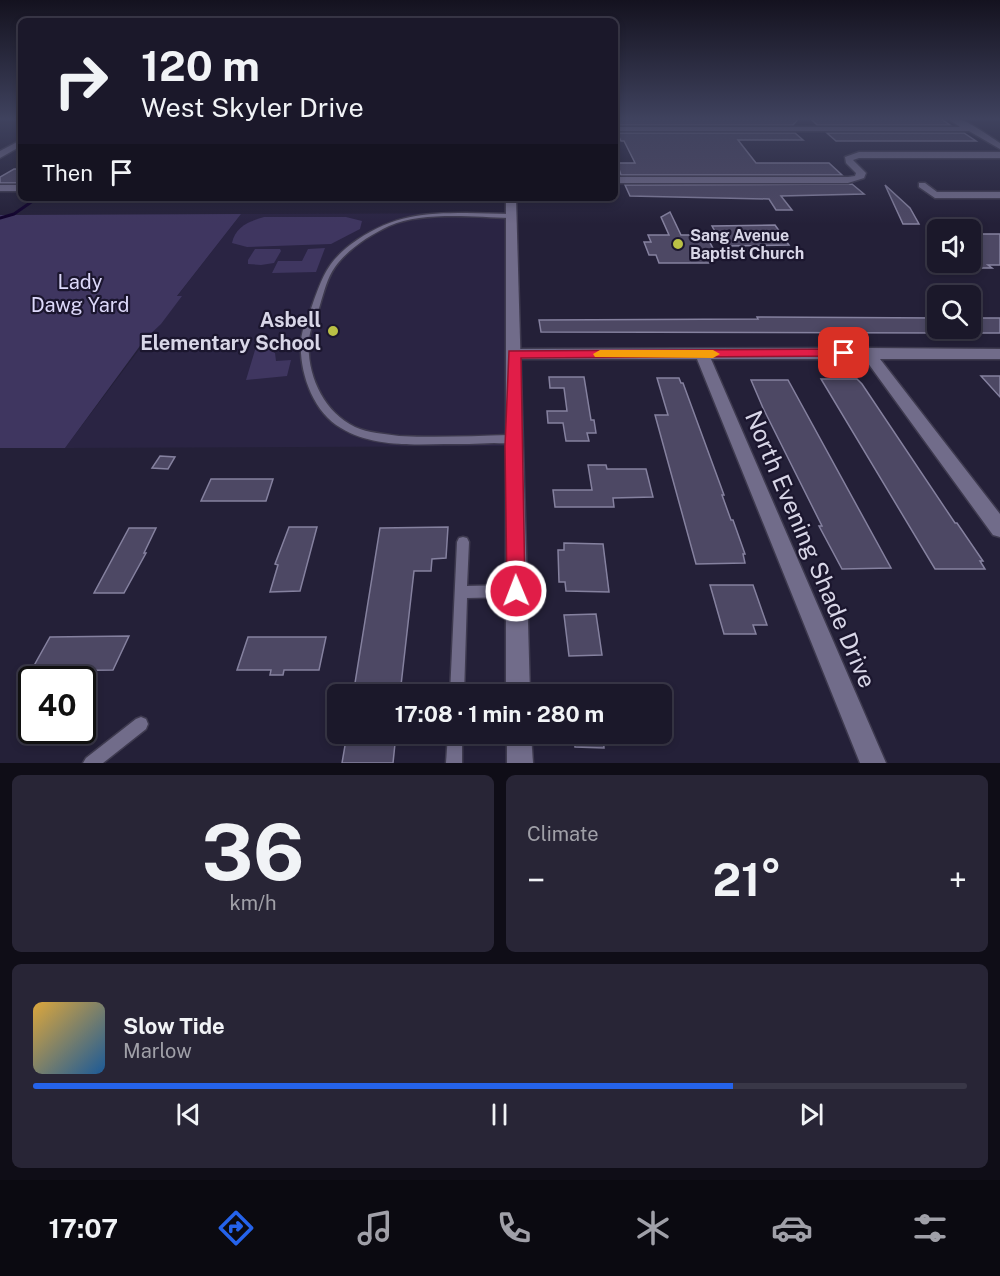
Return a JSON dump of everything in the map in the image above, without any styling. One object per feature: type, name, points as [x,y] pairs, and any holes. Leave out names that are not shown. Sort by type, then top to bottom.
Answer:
[{"type":"street","points":[[618,180],[848,180],[859,178],[861,173],[849,161],[849,157],[859,155],[1000,155]]},
{"type":"street","points":[[922,184],[945,203]]},
{"type":"street","points":[[0,188],[18,188]]},
{"type":"street","points":[[935,195],[1000,195]]},
{"type":"street","points":[[511,201],[518,684]]},
{"type":"street","points":[[868,353],[1000,529]]},
{"type":"street","points":[[514,354],[1000,354]]},
{"type":"street","name":"North Evening Shade Drive","points":[[702,354],[873,763]]},
{"type":"street","points":[[519,744],[520,763]]},
{"type":"lane","points":[[511,216],[408,219],[390,224],[374,233],[345,253],[331,267],[321,288],[305,338],[305,358],[314,393],[333,417],[353,431],[388,439],[513,439]]},
{"type":"lane","points":[[457,684],[463,542]]},
{"type":"lane","points":[[461,592],[516,591]]},
{"type":"lane","points":[[91,763],[141,724]]},
{"type":"lane","points":[[454,763],[455,744]]},
{"type":"shaded area","name":"Asbell Elementary School","points":[[511,213],[513,446],[65,448],[241,214]]},
{"type":"green space","name":"Lady Dawg Yard","points":[[241,214],[177,296],[182,296],[161,324],[145,339],[65,448],[0,448],[0,215]]},
{"type":"green space","points":[[264,217],[346,217],[362,221],[360,229],[331,244],[247,247],[232,243],[239,229],[253,220]]},
{"type":"green space","points":[[325,248],[316,272],[272,273],[278,261],[302,261],[308,249]]},
{"type":"green space","points":[[255,249],[280,249],[281,251],[274,263],[248,264]]},
{"type":"green space","points":[[269,339],[267,348],[275,353],[276,361],[291,360],[287,376],[246,380],[258,340]]},
{"type":"building","points":[[630,154],[749,154],[756,163],[829,163],[842,175],[621,175],[618,163],[635,163]]},
{"type":"building","points":[[18,169],[18,183],[0,183],[0,177]]},
{"type":"building","points":[[852,184],[864,194],[781,196],[792,210],[776,210],[769,199],[630,196],[625,185]]},
{"type":"building","points":[[885,185],[910,208],[919,224],[903,224]]},
{"type":"building","points":[[670,212],[681,235],[706,235],[717,256],[708,256],[711,263],[659,263],[656,255],[649,255],[644,242],[651,242],[648,235],[669,235],[661,217]]},
{"type":"building","points":[[775,225],[789,245],[723,246],[712,226]]},
{"type":"building","points":[[981,234],[1000,234],[1000,265],[988,265],[992,268],[981,268]]},
{"type":"building","points":[[757,317],[927,318],[927,333],[541,332],[539,320],[758,319]]},
{"type":"building","points":[[981,318],[1000,318],[1000,333],[981,333]]},
{"type":"building","points":[[981,376],[1000,376],[1000,397]]},
{"type":"building","points":[[549,377],[584,377],[591,420],[594,420],[596,433],[587,433],[589,441],[566,441],[563,423],[548,423],[547,411],[567,411],[564,388],[550,388]]},
{"type":"building","points":[[657,378],[679,378],[683,383],[745,554],[743,554],[745,563],[696,564],[655,415],[668,415]]},
{"type":"building","points":[[821,379],[857,379],[862,384],[983,561],[980,561],[985,569],[935,569]]},
{"type":"building","points":[[751,380],[788,380],[891,568],[842,569],[819,526],[822,526]]},
{"type":"building","points":[[160,456],[175,457],[168,469],[152,468]]},
{"type":"building","points":[[588,465],[606,465],[607,469],[646,469],[653,497],[613,498],[614,507],[555,507],[553,490],[592,490]]},
{"type":"building","points":[[211,479],[273,479],[266,501],[201,501]]},
{"type":"building","points":[[289,527],[317,527],[300,591],[270,592],[278,565],[275,564]]},
{"type":"building","points":[[448,527],[446,558],[432,559],[431,571],[414,571],[401,684],[355,683],[380,528]]},
{"type":"building","points":[[129,528],[156,528],[144,553],[146,553],[124,593],[94,593]]},
{"type":"building","points":[[564,543],[603,544],[609,592],[566,591],[565,582],[559,582],[558,550],[564,550]]},
{"type":"building","points":[[710,585],[753,585],[767,625],[753,625],[756,634],[724,634]]},
{"type":"building","points":[[596,614],[602,655],[569,656],[564,615]]},
{"type":"building","points":[[129,636],[113,670],[96,670],[96,666],[34,666],[50,637]]},
{"type":"building","points":[[248,637],[326,637],[319,670],[284,670],[283,675],[270,675],[271,670],[237,670]]},
{"type":"building","points":[[345,744],[395,744],[393,763],[342,763]]},
{"type":"building","points":[[575,744],[604,744],[604,748],[575,747]]},
{"type":"waterway","points":[[0,218],[14,214],[33,201]]},
{"type":"slow traffic","points":[[600,354],[713,354]]},
{"type":"place","name":"Sang Avenue Baptist Church","points":[[678,244]]},
{"type":"place","name":"Asbell Elementary School","points":[[333,331]]},
{"type":"route","points":[[516,591],[514,354],[844,353]]}]
